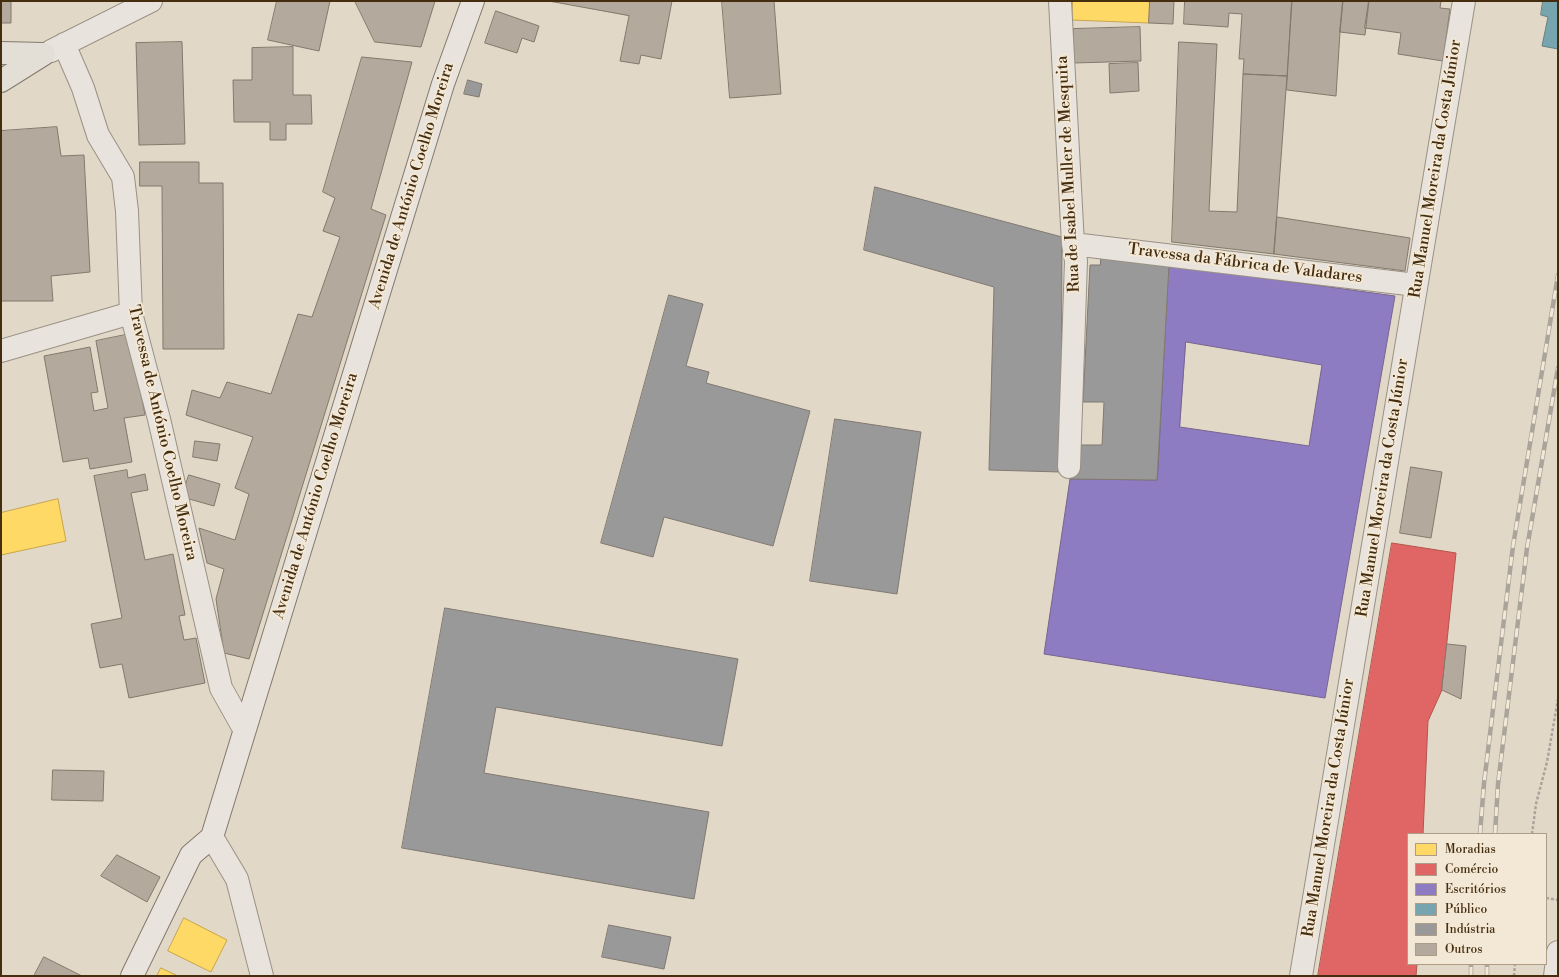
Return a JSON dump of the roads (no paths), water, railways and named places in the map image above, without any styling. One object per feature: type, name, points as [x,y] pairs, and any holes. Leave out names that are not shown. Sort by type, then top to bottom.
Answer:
[{"type":"highway","points":[[1,53],[44,54]]},
{"type":"highway","points":[[1,81],[44,54]]},
{"type":"street","points":[[44,54],[151,1]]},
{"type":"street","name":"Avenida de António Coelho Moreira","points":[[212,837],[440,91],[472,1]]},
{"type":"street","name":"Rua de Isabel Muller de Mesquita","points":[[1060,1],[1073,244],[1076,260],[1069,467]]},
{"type":"street","name":"Rua Manuel Moreira da Costa Júnior","points":[[1301,976],[1464,1]]},
{"type":"street","name":"Travessa de António Coelho Moreira","points":[[64,44],[83,88],[98,134],[123,177],[127,211],[131,313],[159,419],[221,688],[244,729]]},
{"type":"street","name":"Travessa da Fábrica de Valadares","points":[[1073,244],[1416,285]]},
{"type":"street","points":[[1,351],[131,313]]},
{"type":"street","points":[[132,976],[191,855],[212,837],[237,879],[262,976]]},
{"type":"street","points":[[1555,976],[1558,952]]},
{"type":"railway","points":[[1480,833],[1484,783],[1513,546],[1558,275]]},
{"type":"railway","points":[[1495,833],[1498,784],[1527,548],[1558,368]]},
{"type":"railway","points":[[1471,965],[1471,976]]},
{"type":"railway","points":[[1487,965],[1487,976]]}]
